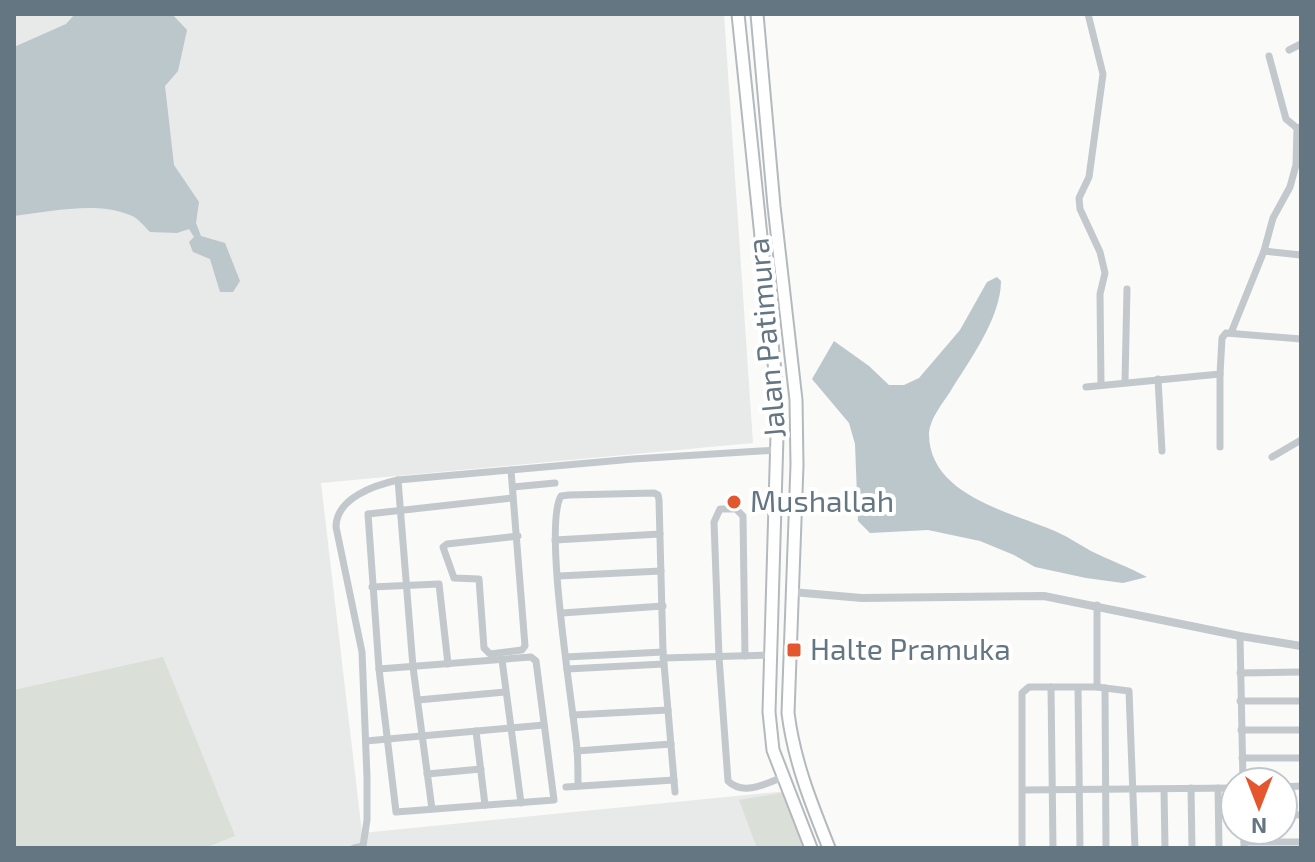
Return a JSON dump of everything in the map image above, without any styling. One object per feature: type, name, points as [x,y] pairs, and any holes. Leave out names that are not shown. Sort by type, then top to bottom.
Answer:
[{"type":"highway","name":"Jalan Patimura","points":[[738,14],[778,401],[769,712],[773,750],[811,848]]},
{"type":"highway","name":"Jalan Patimura","points":[[757,14],[796,400],[797,465],[788,713],[801,779],[829,848]]},
{"type":"street","points":[[1088,14],[1103,74],[1089,177],[1079,198],[1080,209],[1100,252],[1105,273],[1100,294],[1101,384]]},
{"type":"street","points":[[1289,50],[1301,44]]},
{"type":"street","points":[[1231,333],[1296,165],[1299,127],[1286,119],[1269,56]]},
{"type":"street","points":[[1290,187],[1301,188]]},
{"type":"street","points":[[1264,251],[1301,255]]},
{"type":"street","points":[[1125,381],[1127,289]]},
{"type":"street","points":[[1220,447],[1223,334],[1301,339]]},
{"type":"street","points":[[1086,387],[1220,374]]},
{"type":"street","points":[[1158,379],[1162,451]]},
{"type":"street","points":[[1272,457],[1301,440]]},
{"type":"street","points":[[355,848],[363,846],[367,820],[366,741],[362,652],[338,545],[336,517],[341,507],[375,484],[398,480],[777,450]]},
{"type":"street","points":[[559,466],[555,483],[561,496]]},
{"type":"street","points":[[511,470],[518,536],[525,648],[490,654],[484,648],[479,579],[454,578],[443,547],[518,536]]},
{"type":"street","points":[[398,480],[413,667],[432,809]]},
{"type":"street","points":[[513,487],[555,483]]},
{"type":"street","points":[[561,496],[656,494],[659,500],[663,658],[675,792]]},
{"type":"street","points":[[561,496],[557,504],[555,540],[578,786]]},
{"type":"street","points":[[379,669],[531,657],[535,660],[554,800],[396,811],[379,669],[367,516],[401,509],[512,498]]},
{"type":"street","points":[[745,656],[743,516],[736,509],[720,509],[714,522],[728,781],[734,787],[759,787],[783,777]]},
{"type":"street","points":[[555,540],[660,534]]},
{"type":"street","points":[[559,576],[661,571]]},
{"type":"street","points":[[372,587],[407,584],[438,584],[441,587],[448,664]]},
{"type":"street","points":[[792,592],[862,598],[1044,596],[1301,646]]},
{"type":"street","points":[[1097,605],[1106,848]]},
{"type":"street","points":[[562,613],[663,606]]},
{"type":"street","points":[[1240,636],[1242,766]]},
{"type":"street","points":[[566,657],[770,655]]},
{"type":"street","points":[[567,669],[663,658]]},
{"type":"street","points":[[502,660],[521,803]]},
{"type":"street","points":[[1240,673],[1301,672]]},
{"type":"street","points":[[1022,848],[1022,691],[1029,687],[1126,689],[1130,693],[1135,848]]},
{"type":"street","points":[[1051,687],[1053,848]]},
{"type":"street","points":[[1078,688],[1080,848]]},
{"type":"street","points":[[418,700],[505,692]]},
{"type":"street","points":[[1240,701],[1301,701]]},
{"type":"street","points":[[573,715],[668,710]]},
{"type":"street","points":[[366,741],[544,725]]},
{"type":"street","points":[[1241,730],[1301,730]]},
{"type":"street","points":[[476,731],[485,805]]},
{"type":"street","points":[[577,751],[671,744]]},
{"type":"street","points":[[1242,758],[1301,758]]},
{"type":"street","points":[[427,774],[481,769]]},
{"type":"street","points":[[566,787],[674,780]]},
{"type":"street","points":[[1191,788],[1192,848]]},
{"type":"street","points":[[1023,790],[1218,788],[1219,848]]},
{"type":"street","points":[[1164,789],[1165,848]]},
{"type":"shaded area","points":[[14,14],[724,14],[753,443],[321,483],[362,833],[787,791],[809,848],[14,848]]},
{"type":"shaded area","points":[[75,14],[172,14],[187,30],[178,71],[165,86],[174,165],[199,202],[196,223],[201,236],[225,243],[240,281],[233,292],[220,292],[210,259],[193,252],[189,242],[194,237],[189,229],[177,233],[150,232],[133,216],[102,209],[14,216],[14,47],[66,24]]},
{"type":"shaded area","points":[[997,277],[1001,281],[1000,295],[990,324],[931,424],[929,435],[933,456],[944,474],[978,500],[1059,533],[1147,577],[1123,583],[1086,578],[1035,567],[980,541],[928,530],[870,533],[858,521],[855,444],[849,423],[812,379],[834,341],[889,385],[904,385],[919,378],[960,330],[987,282]]},
{"type":"shaded area","points":[[163,657],[235,836],[205,848],[14,848],[14,690]]},
{"type":"shaded area","points":[[787,792],[808,848],[757,848],[739,800]]},
{"type":"place","name":"Mushallah","points":[[734,502]]},
{"type":"place","name":"Halte Pramuka","points":[[794,650]]}]
